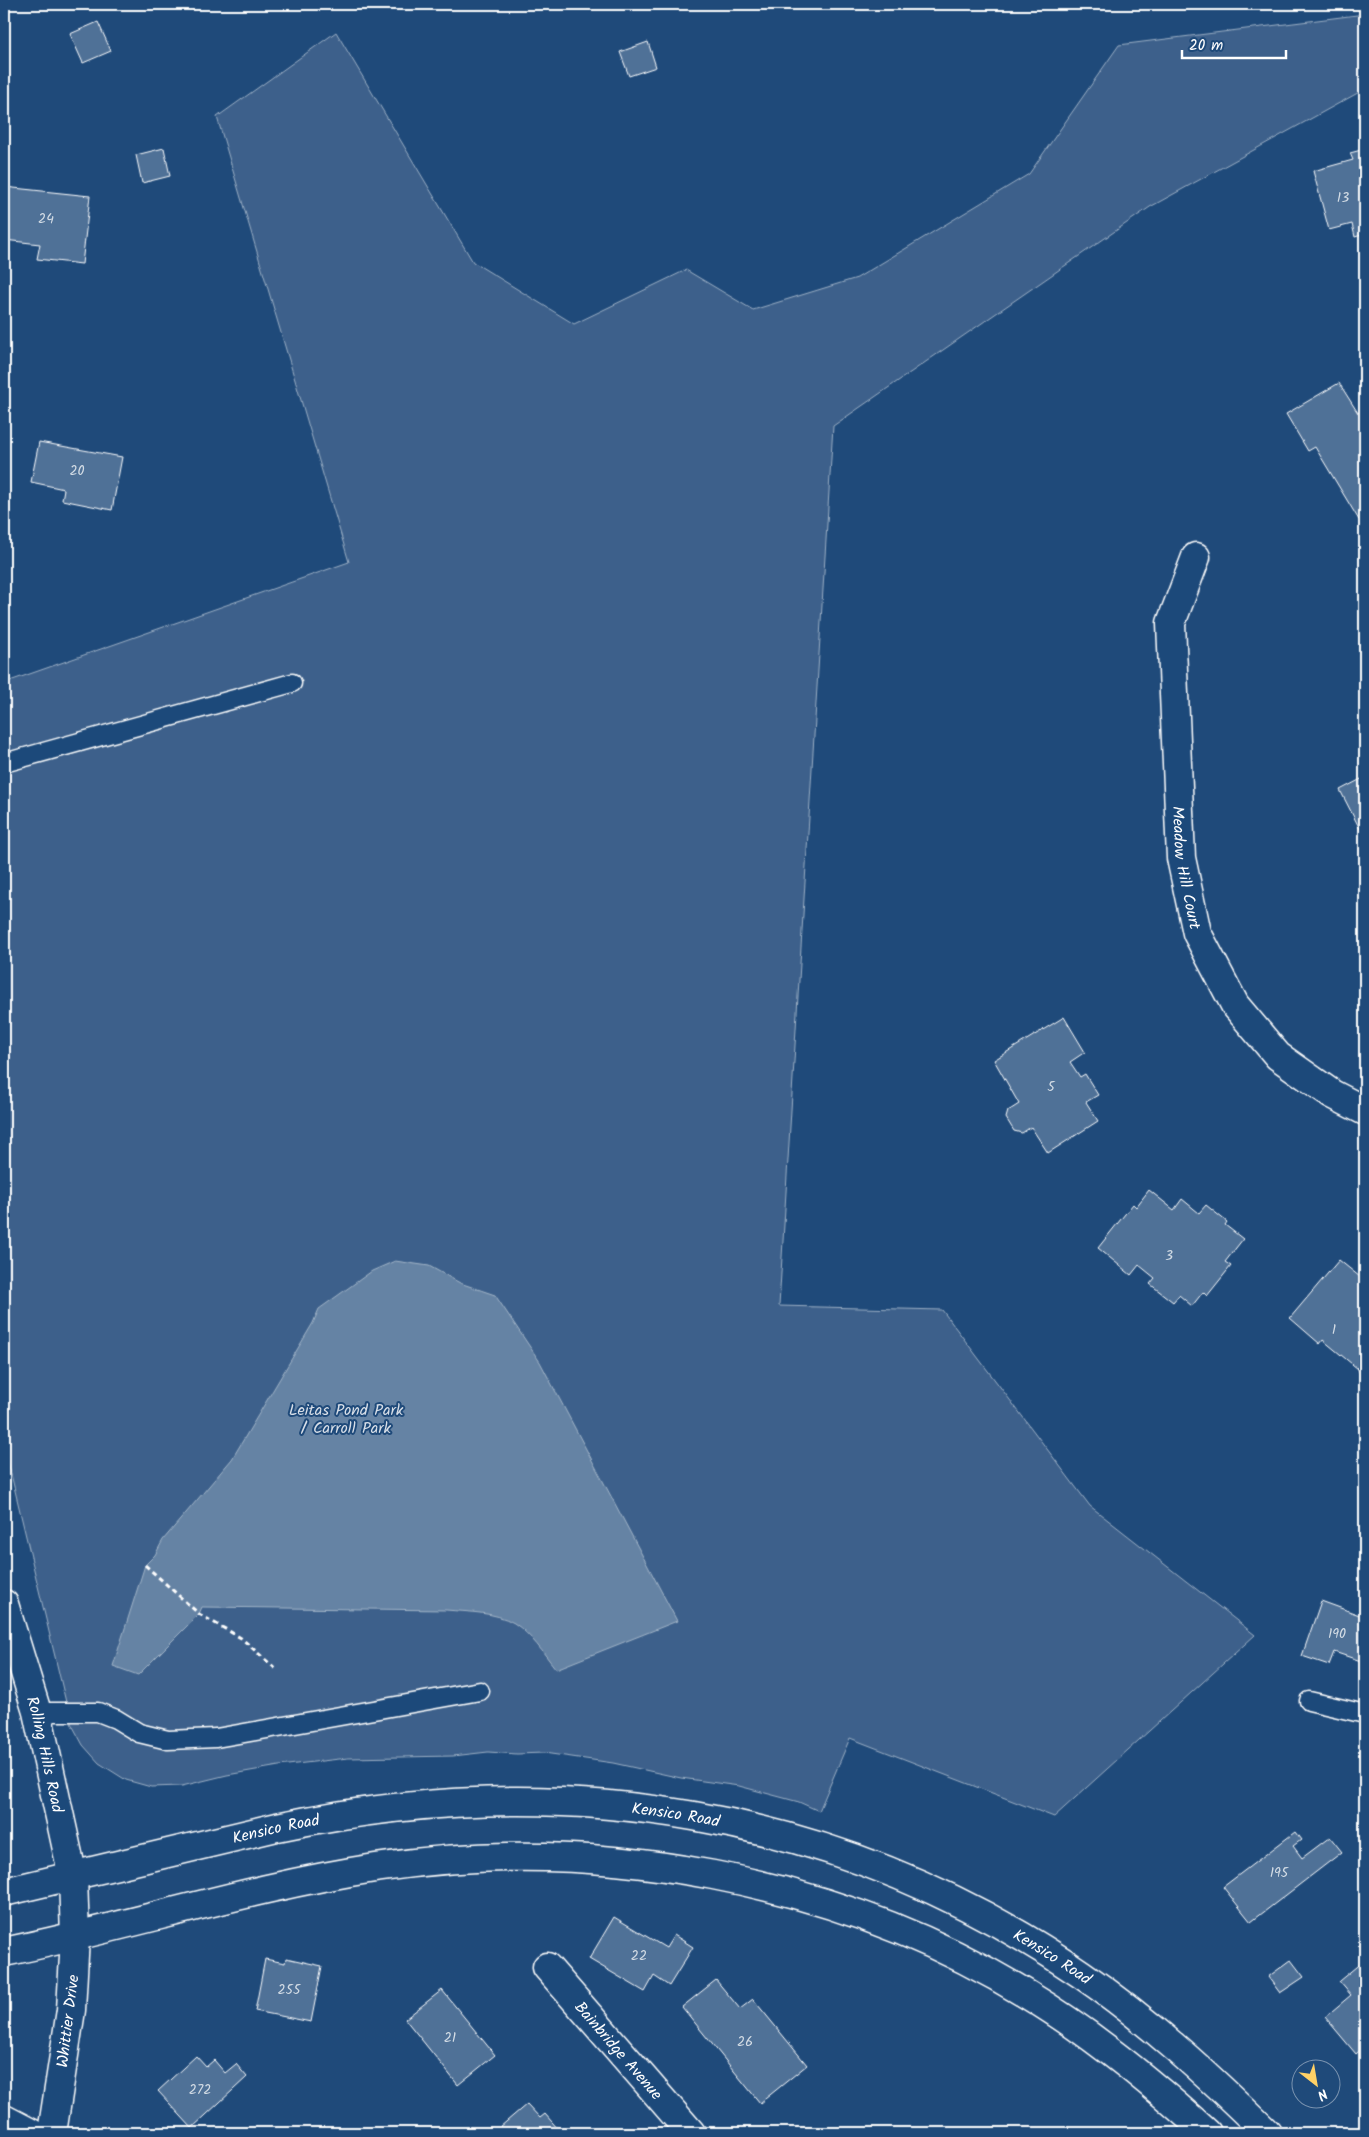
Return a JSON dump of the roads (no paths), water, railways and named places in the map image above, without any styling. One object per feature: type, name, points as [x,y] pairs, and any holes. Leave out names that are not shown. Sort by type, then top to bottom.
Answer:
[{"type":"street","name":"Meadow Hill Court","points":[[1196,557],[1171,623],[1180,858],[1197,933],[1235,1005],[1278,1056],[1332,1094],[1365,1111]]},
{"type":"street","name":"Rolling Hills Road","points":[[4,1604],[37,1712],[73,1877],[75,1907]]},
{"type":"street","name":"Kensico Road","points":[[4,1892],[318,1818],[439,1803],[518,1800],[596,1803],[717,1820],[792,1839],[870,1864],[943,1895],[1014,1932],[1081,1974],[1145,2022],[1205,2073],[1267,2133]]},
{"type":"street","points":[[4,1952],[75,1937],[300,1881],[378,1867],[419,1862],[499,1857],[616,1860],[695,1872],[772,1888],[848,1912],[922,1941],[994,1975],[1029,1995],[1107,2050],[1162,2093],[1207,2133]]},
{"type":"street","name":"Whittier Drive","points":[[52,2133],[71,2010],[75,1907]]},
{"type":"street","name":"Bainbridge Avenue","points":[[547,1967],[691,2133]]},
{"type":"street","points":[[4,2119],[31,2133]]},
{"type":"lane","points":[[4,763],[292,683]]},
{"type":"lane","points":[[37,1712],[98,1712],[116,1719],[139,1733],[168,1740],[216,1738],[480,1691]]},
{"type":"lane","points":[[1308,1701],[1365,1714]]},
{"type":"park label","name":"Leitas Pond Park / Carroll Park","points":[[346,1418]]}]
